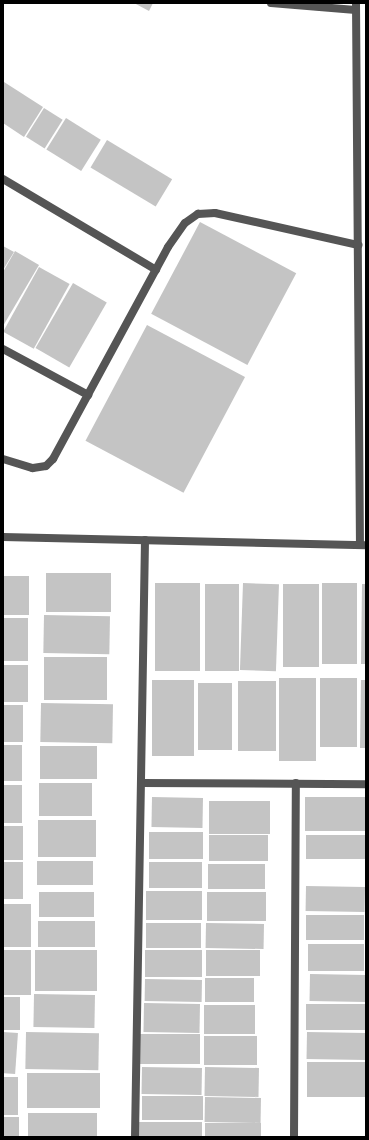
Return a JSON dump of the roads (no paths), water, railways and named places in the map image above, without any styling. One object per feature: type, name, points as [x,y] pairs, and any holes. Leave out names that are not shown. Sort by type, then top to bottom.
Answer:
[{"type":"street","points":[[3,536],[363,545],[362,245],[356,7],[271,3]]},
{"type":"street","points":[[3,179],[156,270]]},
{"type":"street","points":[[3,459],[33,468],[46,466],[53,459],[156,270],[185,223],[198,214],[215,213],[362,245]]},
{"type":"street","points":[[3,349],[88,395]]},
{"type":"street","points":[[135,1137],[145,540]]},
{"type":"street","points":[[141,783],[366,784]]},
{"type":"street","points":[[294,1137],[296,783]]}]
